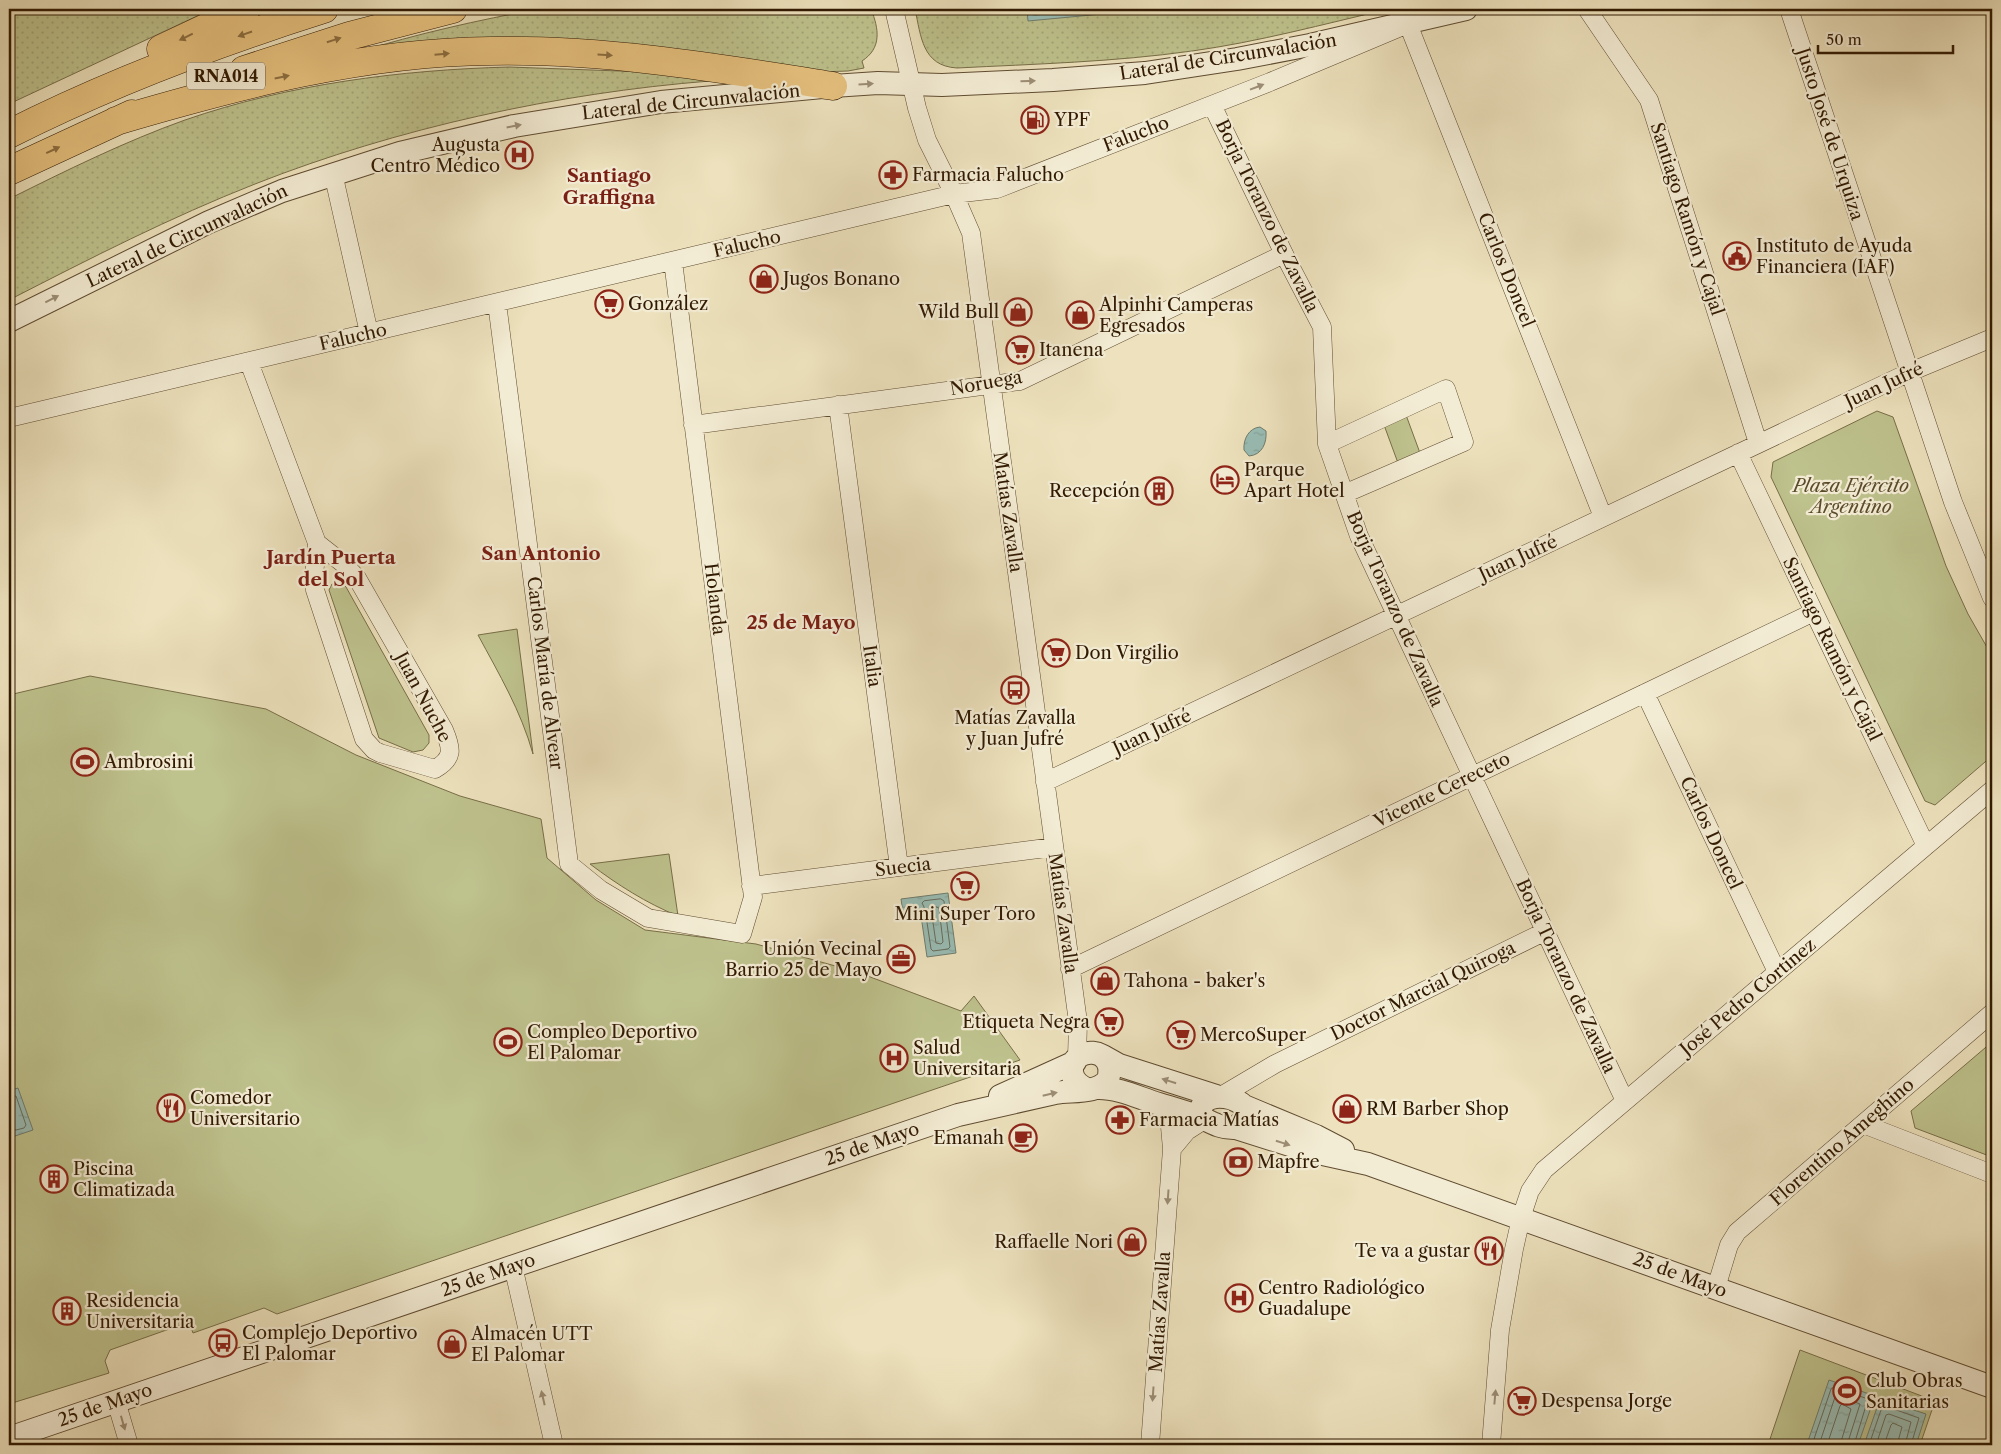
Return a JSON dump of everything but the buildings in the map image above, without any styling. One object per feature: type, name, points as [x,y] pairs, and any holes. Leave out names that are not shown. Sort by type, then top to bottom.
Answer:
[{"type":"highway","points":[[9,134],[55,106],[152,53],[246,9]]},
{"type":"highway","name":"RNA014","points":[[9,134],[49,114],[159,66],[250,32],[324,9]]},
{"type":"highway","name":"RNA014","points":[[13,170],[116,122],[212,81],[271,60],[349,36],[453,9]]},
{"type":"highway","points":[[116,122],[229,90],[326,68],[409,57],[489,51],[580,53],[645,58],[833,86]]},
{"type":"street","name":"Falucho","points":[[9,418],[954,194],[997,189],[1212,105],[1408,24],[1466,9]]},
{"type":"street","name":"Santiago Ramón y Cajal","points":[[1587,9],[1649,100],[1758,444]]},
{"type":"street","name":"Justo José de Urquiza","points":[[1789,9],[1953,502],[1992,598]]},
{"type":"street","name":"Matías Zavalla","points":[[894,11],[911,84],[927,140],[971,233],[1078,1026],[1088,1057]]},
{"type":"street","name":"Lateral de Circunvalación","points":[[9,321],[245,206],[332,173],[460,138],[572,115],[661,102],[878,83],[942,85],[1053,80],[1154,72],[1237,59],[1408,24]]},
{"type":"street","name":"Carlos Doncel","points":[[1408,24],[1604,517]]},
{"type":"street","name":"Borja Toranzo de Zavalla","points":[[1212,105],[1284,254],[1322,327],[1327,444],[1358,536],[1625,1101]]},
{"type":"street","points":[[332,173],[369,333]]},
{"type":"street","name":"Noruega","points":[[694,424],[1020,380],[1284,254]]},
{"type":"street","name":"Holanda","points":[[673,262],[753,897],[742,934]]},
{"type":"street","name":"Carlos María de Alvear","points":[[497,303],[570,864],[601,890],[648,918],[742,934]]},
{"type":"street","name":"Juan Jufré","points":[[1045,782],[1910,372],[1992,338]]},
{"type":"street","name":"Juan Nuche","points":[[249,362],[317,543],[314,576],[315,590],[364,739],[374,750],[435,769],[444,764],[449,757],[450,750],[449,742],[439,722],[356,578],[345,565],[317,543]]},
{"type":"street","points":[[1327,444],[1446,389],[1464,442],[1344,494]]},
{"type":"street","name":"Italia","points":[[838,405],[899,867]]},
{"type":"street","name":"Santiago Ramón y Cajal","points":[[1738,453],[1926,846]]},
{"type":"street","name":"Vicente Cereceto","points":[[1070,969],[1814,612]]},
{"type":"street","name":"Carlos Doncel","points":[[1645,693],[1777,972]]},
{"type":"street","name":"José Pedro Cortinez","points":[[1521,1218],[1530,1191],[1544,1170],[1992,790]]},
{"type":"street","name":"Suecia","points":[[751,886],[1054,848]]},
{"type":"street","name":"Doctor Marcial Quiroga","points":[[1218,1096],[1275,1064],[1544,932]]},
{"type":"street","name":"Florentino Ameghino","points":[[1716,1288],[1729,1246],[1737,1232],[1992,1013]]},
{"type":"street","points":[[1088,1057],[1107,1061],[1110,1074],[1108,1080],[1093,1088],[1081,1086],[1074,1079],[1072,1073],[1088,1057]]},
{"type":"street","points":[[1088,1057],[1244,1105],[1246,1115],[1236,1128],[1223,1127],[1203,1119]]},
{"type":"street","name":"25 de Mayo","points":[[9,1438],[968,1112],[1088,1057]]},
{"type":"street","name":"Doctor Marcial Quiroga","points":[[1244,1105],[1258,1079],[1275,1064]]},
{"type":"street","name":"25 de Mayo","points":[[968,1112],[1060,1092],[1093,1088],[1118,1090],[1203,1119]]},
{"type":"street","points":[[1203,1119],[1201,1112],[1204,1105],[1218,1096]]},
{"type":"street","name":"Matías Zavalla","points":[[1150,1445],[1172,1148],[1170,1127],[1164,1105]]},
{"type":"street","name":"25 de Mayo","points":[[1244,1105],[1316,1136],[1368,1164]]},
{"type":"street","points":[[1172,1148],[1187,1131],[1203,1119]]},
{"type":"street","points":[[1863,1124],[1992,1174]]},
{"type":"street","name":"25 de Mayo","points":[[1236,1128],[1309,1151],[1368,1164],[1992,1387]]},
{"type":"street","points":[[1491,1445],[1500,1330],[1521,1218]]},
{"type":"street","points":[[513,1266],[554,1445]]},
{"type":"street","points":[[116,1401],[129,1445]]},
{"type":"green space","points":[[212,9],[9,104],[9,10]]},
{"type":"green space","points":[[539,9],[871,9],[876,24],[877,38],[873,50],[862,61],[864,68],[848,71],[819,72],[358,52],[448,28]]},
{"type":"green space","points":[[915,9],[1389,9],[1266,38],[1163,55],[1045,64],[957,68],[945,66],[930,56],[922,39]]},
{"type":"green space","points":[[509,67],[647,72],[710,81],[595,94],[537,104],[421,130],[365,146],[309,164],[192,210],[9,300],[9,199],[96,157],[140,137],[185,120],[264,97],[304,88],[427,71]]},
{"type":"green space","name":"Plaza Ejército Argentino","points":[[1877,411],[1893,417],[1946,566],[1968,614],[1992,656],[1992,756],[1935,805],[1925,801],[1771,477],[1773,462]]},
{"type":"green space","points":[[1406,415],[1420,453],[1398,463],[1384,425]]},
{"type":"green space","name":"Jardín Puerta del Sol","points":[[336,582],[342,583],[346,587],[429,735],[429,743],[423,750],[413,752],[379,738],[329,590],[332,584]]},
{"type":"green space","points":[[517,629],[533,754],[516,708],[478,635]]},
{"type":"green space","name":"Compleo Deportivo El Palomar","points":[[90,676],[266,709],[356,755],[460,796],[541,819],[547,858],[596,900],[645,930],[756,944],[857,972],[961,1011],[974,996],[1020,1060],[277,1314],[264,1308],[193,1333],[189,1322],[110,1350],[105,1361],[109,1373],[9,1404],[9,695]]},
{"type":"green space","points":[[669,854],[678,916],[632,893],[590,864]]},
{"type":"green space","points":[[1992,1042],[1992,1157],[1915,1128],[1911,1111]]},
{"type":"green space","name":"Club Obras Sanitarias","points":[[1800,1350],[1935,1401],[1920,1445],[1768,1445]]},
{"type":"water","points":[[1027,9],[1155,9],[1028,21]]},
{"type":"water","points":[[1260,427],[1266,431],[1266,440],[1263,448],[1254,455],[1249,456],[1244,450],[1246,438],[1253,429]]},
{"type":"water","points":[[948,893],[956,953],[927,957],[920,909],[903,912],[901,899]]},
{"type":"water","points":[[18,1088],[33,1130],[12,1137],[9,1126],[9,1091]]},
{"type":"water","points":[[1829,1380],[1875,1396],[1858,1445],[1807,1444]]},
{"type":"water","points":[[1880,1399],[1926,1414],[1916,1445],[1864,1445]]},
{"type":"place","name":"YPF","points":[[1035,120]]},
{"type":"place","name":"Augusta Centro Médico","points":[[519,155]]},
{"type":"place","name":"Farmacia Falucho","points":[[893,175]]},
{"type":"place","name":"Instituto de Ayuda Financiera (IAF)","points":[[1737,256]]},
{"type":"place","name":"Jugos Bonano","points":[[764,279]]},
{"type":"place","name":"González","points":[[609,304]]},
{"type":"place","name":"Wild Bull","points":[[1018,312]]},
{"type":"place","name":"Alpinhi Camperas Egresados","points":[[1080,315]]},
{"type":"place","name":"Itanena","points":[[1020,350]]},
{"type":"place","name":"Parque Apart Hotel","points":[[1225,480]]},
{"type":"place","name":"Recepción","points":[[1159,491]]},
{"type":"place","name":"Don Virgilio","points":[[1056,653]]},
{"type":"place","name":"Matías Zavalla y Juan Jufré","points":[[1015,690]]},
{"type":"place","name":"Ambrosini","points":[[85,762]]},
{"type":"place","name":"Mini Super Toro","points":[[965,886]]},
{"type":"place","name":"Unión Vecinal Barrio 25 de Mayo","points":[[901,959]]},
{"type":"place","name":"Tahona - baker's","points":[[1105,981]]},
{"type":"place","name":"Etiqueta Negra","points":[[1109,1022]]},
{"type":"place","name":"MercoSuper","points":[[1181,1035]]},
{"type":"place","name":"Compleo Deportivo El Palomar","points":[[508,1042]]},
{"type":"place","name":"Salud Universitaria","points":[[894,1058]]},
{"type":"place","name":"Comedor Universitario","points":[[171,1108]]},
{"type":"place","name":"RM Barber Shop","points":[[1347,1109]]},
{"type":"place","name":"Farmacia Matías","points":[[1120,1120]]},
{"type":"place","name":"Emanah","points":[[1023,1138]]},
{"type":"place","name":"Mapfre","points":[[1238,1162]]},
{"type":"place","name":"Piscina Climatizada","points":[[54,1179]]},
{"type":"place","name":"Raffaelle Nori","points":[[1132,1242]]},
{"type":"place","name":"Te va a gustar","points":[[1489,1251]]},
{"type":"place","name":"Centro Radiológico Guadalupe","points":[[1239,1298]]},
{"type":"place","name":"Residencia Universitaria","points":[[67,1311]]},
{"type":"place","name":"Complejo Deportivo El Palomar","points":[[223,1343]]},
{"type":"place","name":"Almacén UTT El Palomar","points":[[452,1344]]},
{"type":"place","name":"Club Obras Sanitarias","points":[[1847,1391]]},
{"type":"place","name":"Despensa Jorge","points":[[1522,1401]]},
{"type":"district","name":"Santiago Graffigna","points":[[609,186]]},
{"type":"district","name":"San Antonio","points":[[541,553]]},
{"type":"district","name":"Jardín Puerta del Sol","points":[[331,568]]},
{"type":"district","name":"25 de Mayo","points":[[801,622]]}]
